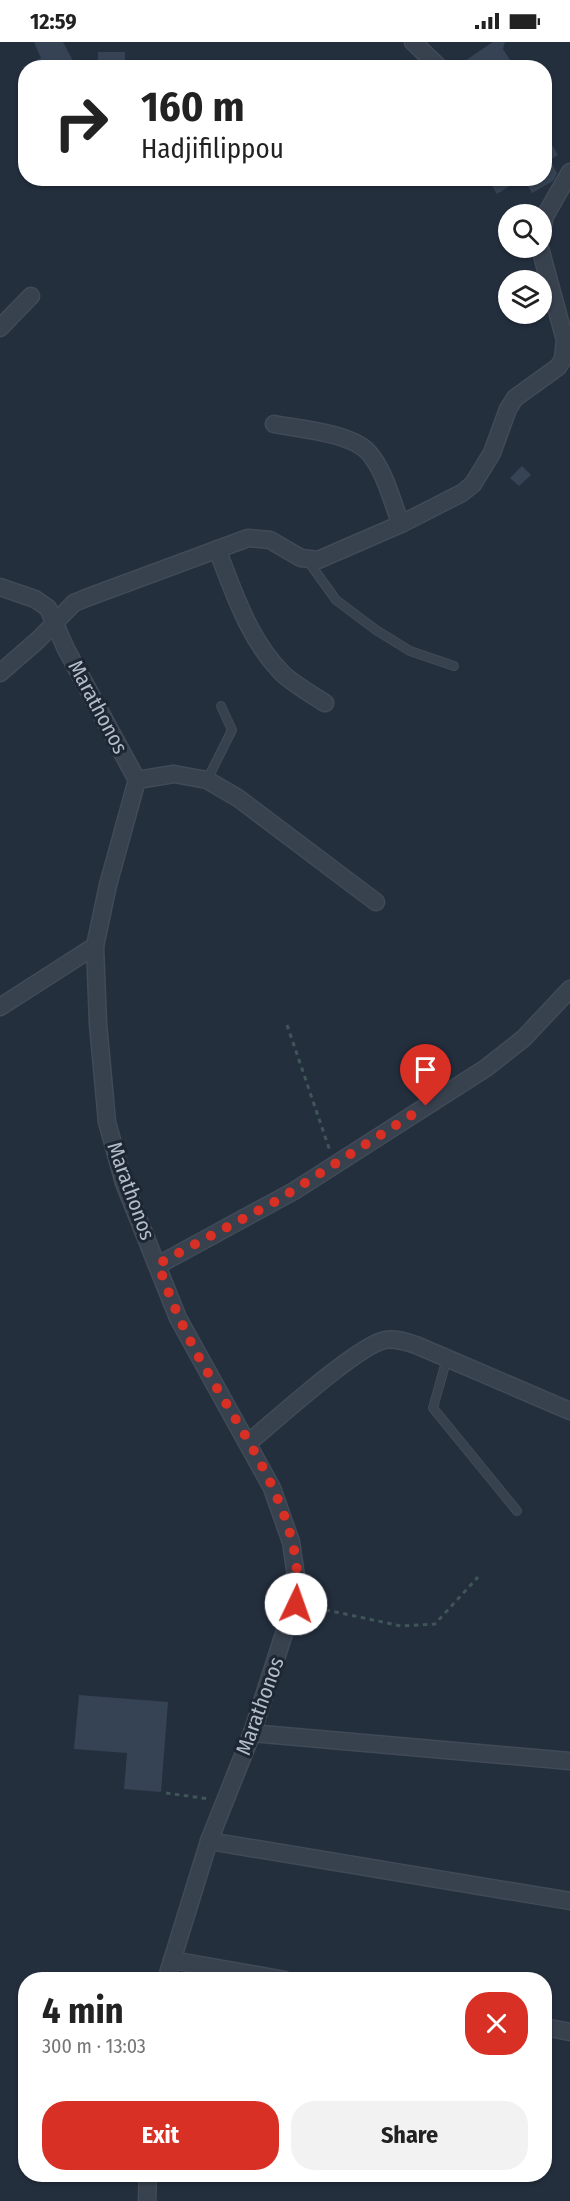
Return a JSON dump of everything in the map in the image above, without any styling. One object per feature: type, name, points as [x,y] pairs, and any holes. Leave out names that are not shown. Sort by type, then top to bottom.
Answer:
[{"type":"street","points":[[413,42],[432,60]]},
{"type":"street","points":[[552,204],[570,172]]},
{"type":"street","points":[[0,672],[74,603],[248,538],[262,538],[308,561],[327,558],[401,525],[462,493],[482,474],[508,409],[515,398],[558,367],[564,359],[566,350],[564,308],[544,258]]},
{"type":"street","points":[[0,328],[31,296]]},
{"type":"street","points":[[274,424],[343,438],[362,446],[375,462],[401,525]]},
{"type":"street","points":[[217,549],[239,606],[267,656],[285,676],[325,703]]},
{"type":"street","name":"Marathonos","points":[[0,587],[44,604],[137,780],[110,875],[95,946],[98,1024],[107,1122],[124,1183],[183,1327],[272,1488],[291,1542],[297,1573],[296,1604],[252,1733],[209,1841],[168,1972]]},
{"type":"street","points":[[137,780],[174,774],[207,780],[238,798],[376,902]]},
{"type":"street","points":[[0,1007],[95,946]]},
{"type":"street","points":[[158,1264],[245,1219],[505,1054],[570,989]]},
{"type":"street","points":[[248,1443],[372,1344],[399,1340],[570,1411]]},
{"type":"street","points":[[252,1733],[570,1761]]},
{"type":"street","points":[[209,1841],[570,1901]]},
{"type":"street","points":[[172,1960],[240,1972]]},
{"type":"street","points":[[552,2029],[570,2032]]},
{"type":"street","points":[[147,2201],[148,2182]]},
{"type":"lane","points":[[308,561],[336,600],[376,630],[410,651],[454,666]]},
{"type":"lane","points":[[207,780],[232,730],[221,706]]},
{"type":"lane","points":[[447,1358],[433,1408],[517,1511]]},
{"type":"path","points":[[287,1025],[334,1164]]},
{"type":"path","points":[[296,1604],[401,1626],[435,1624],[478,1577]]},
{"type":"path","points":[[166,1792],[225,1801]]},
{"type":"building","points":[[34,42],[63,42],[72,60],[37,60],[41,58]]},
{"type":"building","points":[[493,42],[505,42],[503,49],[510,60],[466,60]]},
{"type":"building","points":[[98,52],[125,52],[125,60],[98,60]]},
{"type":"building","points":[[552,145],[558,155],[552,159]]},
{"type":"building","points":[[552,164],[557,173],[552,182]]},
{"type":"building","points":[[492,186],[510,186],[497,194]]},
{"type":"building","points":[[528,186],[544,186],[532,193]]},
{"type":"building","points":[[522,466],[531,475],[519,486],[510,478]]},
{"type":"building","points":[[79,1695],[168,1702],[161,1792],[124,1789],[127,1753],[74,1749]]},
{"type":"route","points":[[296,1604],[298,1590],[295,1558],[272,1488],[178,1318],[158,1264],[294,1191],[426,1106]]}]
